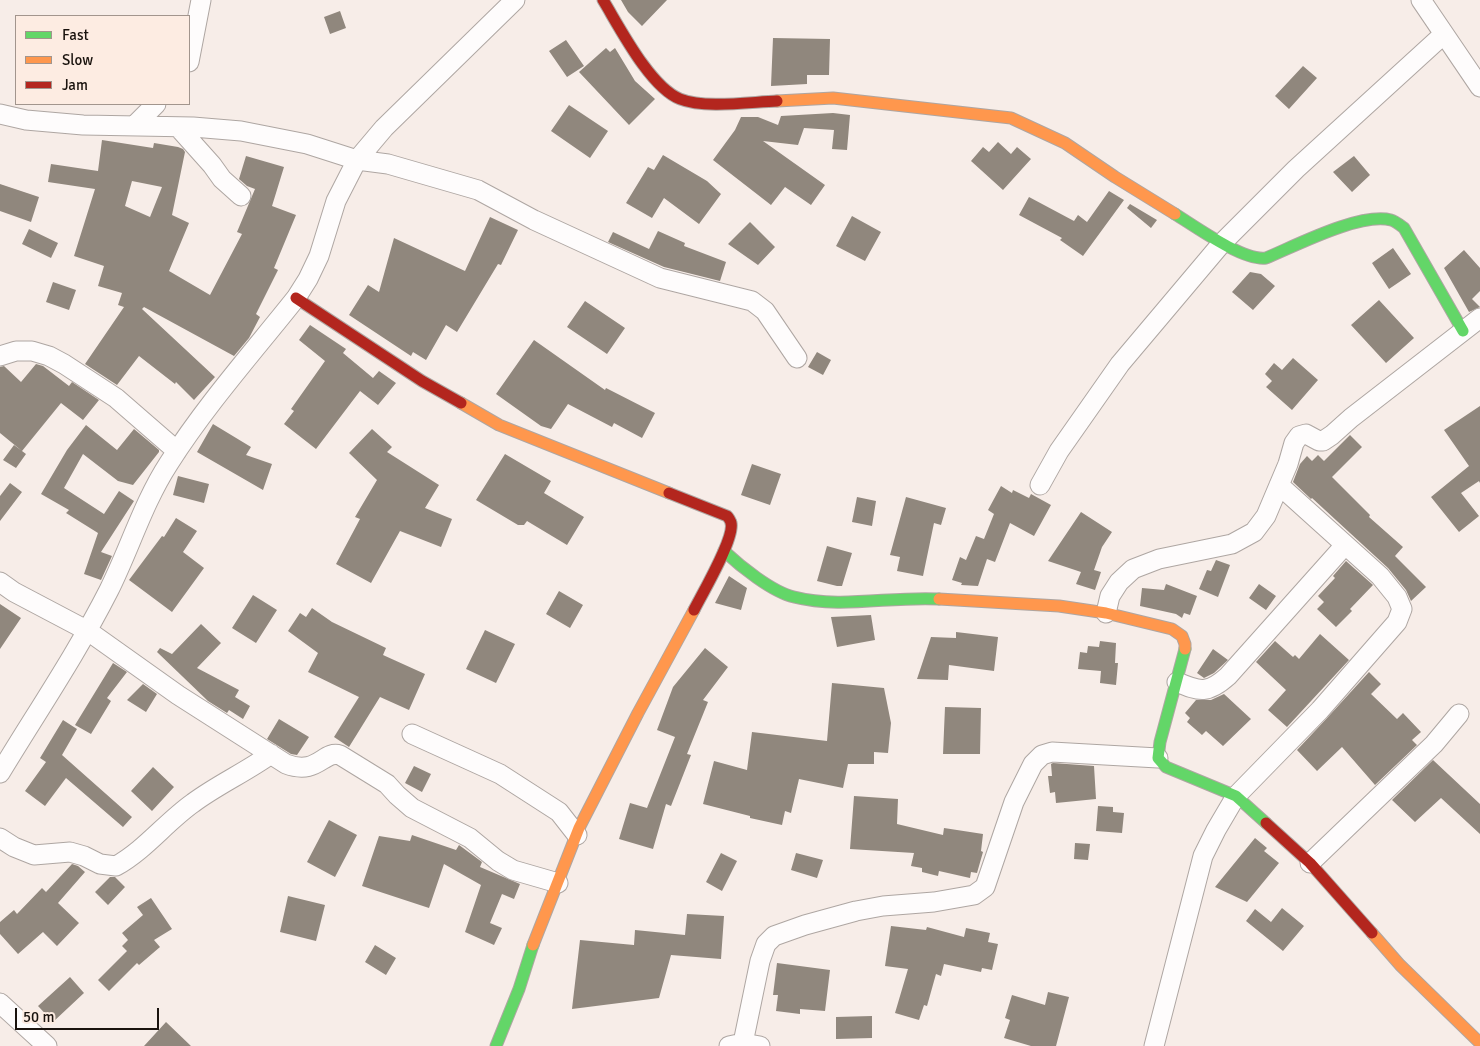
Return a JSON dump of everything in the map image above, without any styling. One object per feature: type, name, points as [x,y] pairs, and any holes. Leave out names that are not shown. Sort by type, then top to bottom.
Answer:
[{"type":"street","points":[[190,57],[201,0]]},
{"type":"street","points":[[0,772],[88,631],[113,583],[150,496],[177,451],[296,298],[308,279],[318,256],[336,201],[357,160],[384,128],[515,0]]},
{"type":"street","points":[[603,0],[648,73],[674,96],[682,100],[709,104],[833,98],[1011,118],[1065,143],[1115,177],[1222,243],[1257,259],[1266,258],[1349,224],[1380,219],[1392,220],[1404,228],[1463,331]]},
{"type":"street","points":[[1420,0],[1480,87]]},
{"type":"street","points":[[1040,485],[1059,451],[1120,364],[1222,243],[1296,169],[1444,34]]},
{"type":"street","points":[[134,126],[155,105]]},
{"type":"street","points":[[0,114],[26,120],[84,125],[178,127],[241,131],[307,144],[357,160],[388,164],[478,190],[534,220],[651,274],[689,286],[752,301],[764,311],[797,358]]},
{"type":"street","points":[[0,125],[26,120]]},
{"type":"street","points":[[178,127],[222,178],[241,196]]},
{"type":"street","points":[[296,298],[422,381],[499,426],[727,516],[731,522],[731,530],[724,551],[576,835],[496,1046]]},
{"type":"street","points":[[1106,612],[1110,596],[1118,582],[1133,569],[1159,559],[1232,544],[1254,532],[1266,516],[1288,464],[1294,443],[1299,436],[1306,434],[1319,441],[1328,439],[1351,418],[1480,318]]},
{"type":"street","points":[[0,356],[16,351],[32,351],[49,356],[64,364],[116,398],[177,451]]},
{"type":"street","points":[[1154,1046],[1203,856],[1216,830],[1236,796],[1320,710],[1397,622],[1402,609],[1397,597],[1380,576],[1279,485]]},
{"type":"street","points":[[1177,682],[1194,689],[1207,690],[1216,686],[1228,676],[1345,544]]},
{"type":"street","points":[[724,551],[738,564],[769,585],[792,597],[824,602],[927,598],[1059,606],[1106,612],[1172,628],[1182,636],[1185,644],[1184,655],[1160,742],[1158,758]]},
{"type":"street","points":[[0,582],[14,592],[88,631],[178,696],[286,764],[310,768],[332,754],[340,755],[387,784],[397,796],[412,808],[470,838],[498,861],[513,870],[558,882]]},
{"type":"street","points":[[1310,863],[1434,744],[1459,714]]},
{"type":"street","points":[[412,734],[500,774],[559,812],[576,835]]},
{"type":"street","points":[[744,1045],[760,961],[766,944],[774,936],[805,925],[874,908],[934,902],[974,895],[985,887],[1014,802],[1033,764],[1042,755],[1052,752],[1158,758],[1166,767],[1236,796],[1310,863],[1400,964],[1479,1044]]},
{"type":"street","points":[[0,838],[14,847],[34,855],[70,852],[100,864],[116,866],[140,850],[194,802],[271,754]]},
{"type":"street","points":[[559,812],[593,802]]},
{"type":"street","points":[[0,1003],[46,1046]]},
{"type":"building","points":[[621,0],[667,0],[642,26],[628,12]]},
{"type":"building","points":[[340,11],[346,28],[330,34],[324,17]]},
{"type":"building","points":[[773,38],[830,39],[829,75],[807,75],[807,84],[771,86]]},
{"type":"building","points":[[566,40],[584,66],[567,77],[549,51]]},
{"type":"building","points":[[606,48],[610,52],[615,48],[635,81],[655,99],[629,125],[579,72]]},
{"type":"building","points":[[1303,66],[1317,78],[1289,109],[1275,96]]},
{"type":"building","points":[[569,105],[608,131],[590,158],[551,131]]},
{"type":"building","points":[[833,113],[850,115],[847,150],[832,149],[834,130],[804,128],[798,145],[763,141],[825,185],[811,205],[785,187],[771,205],[713,160],[735,130],[741,117],[758,117],[778,125],[781,116]]},
{"type":"building","points":[[102,140],[153,148],[154,143],[183,149],[185,152],[172,215],[189,223],[169,271],[210,295],[242,234],[237,232],[255,189],[247,186],[239,179],[246,156],[284,167],[272,206],[296,215],[274,268],[278,270],[256,314],[260,317],[249,338],[234,356],[144,307],[142,309],[215,377],[194,400],[176,382],[175,384],[139,356],[117,385],[85,364],[124,307],[118,305],[122,293],[98,286],[104,266],[74,256],[95,189],[48,182],[51,164],[98,171]],"holes":[[[132,181],[162,187],[150,217],[125,206]]]},
{"type":"building","points":[[998,142],[1011,154],[1017,147],[1031,159],[1003,190],[971,161],[983,147],[989,152]]},
{"type":"building","points":[[663,155],[707,181],[721,194],[699,224],[664,198],[652,218],[626,203],[648,167],[654,170]]},
{"type":"building","points":[[1354,156],[1370,175],[1352,192],[1333,172]]},
{"type":"building","points":[[0,184],[39,197],[31,222],[0,211]]},
{"type":"building","points":[[1109,191],[1124,200],[1083,256],[1060,240],[1062,238],[1019,215],[1029,197],[1074,221],[1078,215],[1087,222]]},
{"type":"building","points":[[1130,204],[1157,220],[1151,228],[1127,208]]},
{"type":"building","points":[[852,216],[881,232],[865,261],[836,246]]},
{"type":"building","points":[[490,217],[518,230],[501,265],[498,264],[457,332],[446,325],[426,360],[413,352],[411,356],[349,315],[368,285],[379,292],[394,238],[465,271]]},
{"type":"building","points":[[750,222],[775,247],[758,265],[728,244]]},
{"type":"building","points":[[29,229],[58,243],[51,258],[22,244]]},
{"type":"building","points":[[658,231],[685,243],[684,246],[726,262],[720,281],[664,267],[608,242],[613,232],[649,249]]},
{"type":"building","points":[[1393,248],[1411,274],[1389,289],[1372,263]]},
{"type":"building","points":[[1464,250],[1480,268],[1480,291],[1472,299],[1480,307],[1469,312],[1444,268]]},
{"type":"building","points":[[1250,272],[1261,274],[1275,286],[1253,310],[1232,292]]},
{"type":"building","points":[[53,282],[76,290],[69,310],[46,302]]},
{"type":"building","points":[[1379,300],[1414,338],[1386,363],[1351,325]]},
{"type":"building","points":[[585,301],[625,328],[607,354],[567,327]]},
{"type":"building","points":[[310,325],[346,349],[343,353],[373,378],[379,371],[396,383],[378,405],[360,391],[316,449],[284,424],[294,411],[291,409],[325,361],[299,340]]},
{"type":"building","points":[[534,340],[605,390],[606,388],[655,413],[642,438],[614,423],[612,427],[568,404],[551,429],[541,426],[496,394]]},
{"type":"building","points":[[817,352],[831,360],[823,375],[808,367]]},
{"type":"building","points":[[1293,358],[1318,380],[1292,410],[1266,387],[1272,381],[1265,374],[1274,363],[1282,370]]},
{"type":"building","points":[[36,364],[43,366],[69,386],[72,382],[99,400],[83,420],[61,403],[22,451],[0,433],[0,367],[4,366],[21,382]]},
{"type":"building","points":[[1480,406],[1480,483],[1479,481],[1461,493],[1479,516],[1459,532],[1431,497],[1469,466],[1444,430]]},
{"type":"building","points":[[213,424],[251,447],[246,455],[272,464],[263,490],[197,452]]},
{"type":"building","points":[[86,425],[117,450],[134,429],[159,450],[133,485],[118,481],[83,454],[64,488],[104,514],[119,491],[134,501],[101,552],[112,556],[101,580],[84,574],[98,533],[66,513],[69,510],[41,494],[67,450]]},
{"type":"building","points":[[372,429],[392,447],[387,452],[439,485],[425,508],[452,519],[441,547],[400,531],[371,583],[336,564],[360,519],[355,517],[377,480],[349,453]]},
{"type":"building","points":[[1350,435],[1362,447],[1332,477],[1370,515],[1369,517],[1403,547],[1395,556],[1426,587],[1411,601],[1406,590],[1388,568],[1293,482],[1300,464],[1307,456],[1312,461],[1318,455],[1324,461]]},
{"type":"building","points":[[14,445],[26,454],[16,468],[3,460]]},
{"type":"building","points":[[505,454],[551,481],[544,493],[584,517],[567,545],[527,521],[524,525],[518,525],[476,500]]},
{"type":"building","points":[[752,464],[781,474],[770,505],[741,495]]},
{"type":"building","points":[[178,476],[209,484],[204,503],[173,495]]},
{"type":"building","points":[[10,483],[22,492],[0,521],[0,496]]},
{"type":"building","points":[[1001,486],[1012,493],[1013,490],[1029,498],[1031,494],[1051,505],[1034,536],[1010,523],[995,562],[987,559],[978,586],[961,585],[962,583],[952,580],[960,557],[966,560],[976,536],[984,539],[994,514],[988,510]]},
{"type":"building","points":[[857,497],[876,501],[872,526],[852,522]]},
{"type":"building","points":[[906,497],[946,508],[941,525],[934,523],[923,576],[897,571],[900,557],[890,555]]},
{"type":"building","points":[[1081,512],[1112,532],[1102,547],[1094,570],[1101,572],[1095,590],[1076,584],[1081,572],[1048,561]]},
{"type":"building","points":[[176,518],[197,531],[183,552],[204,568],[172,612],[129,580],[162,536],[164,537]]},
{"type":"building","points":[[827,546],[852,553],[842,586],[817,581]]},
{"type":"building","points":[[1216,560],[1230,565],[1218,597],[1199,589],[1207,570],[1211,571]]},
{"type":"building","points":[[1346,561],[1373,585],[1336,627],[1317,609],[1324,602],[1318,596],[1335,578],[1333,576]]},
{"type":"building","points":[[729,576],[747,588],[741,610],[715,603]]},
{"type":"building","points":[[1166,584],[1197,596],[1190,615],[1184,613],[1182,618],[1176,614],[1140,606],[1142,588],[1164,590]]},
{"type":"building","points":[[1259,584],[1276,596],[1266,610],[1249,598]]},
{"type":"building","points":[[559,591],[583,605],[570,628],[546,614]]},
{"type":"building","points":[[253,595],[277,610],[256,643],[232,628]]},
{"type":"building","points":[[0,604],[21,618],[0,649]]},
{"type":"building","points":[[312,608],[332,622],[386,648],[383,655],[425,674],[409,710],[380,697],[349,747],[334,737],[359,697],[308,672],[318,653],[288,631],[300,613],[306,617]]},
{"type":"building","points":[[871,615],[875,640],[837,647],[831,617]]},
{"type":"building","points":[[201,624],[221,643],[197,668],[239,690],[235,697],[250,706],[243,719],[229,710],[227,713],[208,701],[157,652],[160,648],[172,654]]},
{"type":"building","points":[[485,630],[515,644],[496,683],[466,669]]},
{"type":"building","points":[[956,632],[998,637],[994,671],[949,665],[948,680],[917,679],[931,637],[956,638]]},
{"type":"building","points":[[1320,634],[1349,660],[1287,727],[1268,710],[1286,690],[1256,662],[1275,641],[1293,657],[1295,655],[1299,659]]},
{"type":"building","points":[[1100,641],[1116,643],[1115,663],[1118,663],[1116,685],[1100,683],[1101,671],[1078,669],[1080,652],[1087,653],[1088,646],[1099,647]]},
{"type":"building","points":[[705,648],[728,667],[703,700],[708,702],[687,754],[691,755],[671,806],[666,804],[653,849],[619,839],[630,803],[647,808],[675,737],[657,730],[673,687]]},
{"type":"building","points":[[1213,649],[1228,660],[1214,673],[1204,678],[1197,673]]},
{"type":"building","points":[[113,663],[127,672],[107,698],[111,701],[91,734],[75,725]]},
{"type":"building","points":[[1369,672],[1381,684],[1371,694],[1397,719],[1403,713],[1421,732],[1412,740],[1417,745],[1375,785],[1342,747],[1317,771],[1297,750]]},
{"type":"building","points":[[832,683],[884,688],[891,723],[888,753],[874,752],[874,764],[848,764],[843,788],[799,779],[791,813],[785,811],[782,825],[703,804],[714,761],[747,770],[752,732],[827,741]]},
{"type":"building","points":[[143,684],[157,694],[146,712],[127,700]]},
{"type":"building","points":[[1224,694],[1251,719],[1223,746],[1206,731],[1202,735],[1187,722],[1190,718],[1185,713],[1196,700],[1211,700]]},
{"type":"building","points":[[945,707],[981,708],[980,754],[943,754]]},
{"type":"building","points":[[279,719],[309,737],[297,755],[291,754],[267,739]]},
{"type":"building","points":[[63,720],[77,729],[62,755],[132,817],[123,827],[66,778],[45,806],[25,791],[46,762],[40,758]]},
{"type":"building","points":[[1433,760],[1480,804],[1480,834],[1441,798],[1415,822],[1392,800]]},
{"type":"building","points":[[1051,764],[1094,766],[1096,799],[1056,803],[1055,792],[1050,793],[1048,776],[1052,776]]},
{"type":"building","points":[[414,766],[431,774],[422,792],[405,783]]},
{"type":"building","points":[[153,767],[174,787],[152,811],[131,791]]},
{"type":"building","points":[[854,796],[898,799],[897,824],[943,835],[944,828],[983,834],[981,851],[983,852],[977,873],[971,872],[970,878],[939,871],[938,876],[922,872],[922,868],[911,866],[914,853],[850,849]]},
{"type":"building","points":[[1098,806],[1113,807],[1113,812],[1124,813],[1122,833],[1096,831]]},
{"type":"building","points":[[329,820],[357,835],[335,877],[307,862]]},
{"type":"building","points":[[412,835],[456,850],[459,845],[482,862],[480,867],[520,884],[514,899],[502,894],[490,923],[502,928],[494,945],[465,932],[481,885],[444,864],[429,908],[362,886],[379,836],[410,841]]},
{"type":"building","points":[[1255,838],[1267,848],[1264,851],[1279,863],[1247,902],[1215,887]]},
{"type":"building","points":[[1075,843],[1090,844],[1088,860],[1074,859]]},
{"type":"building","points":[[721,853],[737,861],[722,891],[706,882]]},
{"type":"building","points":[[796,853],[823,860],[817,878],[791,870]]},
{"type":"building","points":[[72,864],[85,872],[58,903],[79,923],[57,946],[43,932],[18,954],[0,934],[0,922],[14,910],[17,914],[42,888],[46,892]]},
{"type":"building","points":[[110,877],[115,877],[125,887],[108,905],[95,892]]},
{"type":"building","points":[[288,896],[325,905],[316,941],[280,932]]},
{"type":"building","points":[[151,898],[172,929],[154,940],[160,947],[139,965],[137,963],[109,991],[98,980],[127,951],[122,946],[128,940],[122,933],[143,915],[137,907]]},
{"type":"building","points":[[1282,908],[1304,926],[1283,951],[1246,921],[1255,909],[1271,922]]},
{"type":"building","points":[[687,914],[724,916],[721,959],[671,955],[659,998],[572,1009],[580,940],[634,945],[635,930],[685,935]]},
{"type":"building","points":[[891,926],[926,930],[927,927],[964,937],[966,928],[990,933],[988,942],[998,944],[992,970],[982,968],[981,972],[944,964],[941,976],[936,974],[927,1006],[924,1005],[919,1020],[895,1013],[908,969],[885,966]]},
{"type":"building","points":[[375,945],[396,958],[386,975],[365,962]]},
{"type":"building","points":[[777,963],[830,970],[825,1011],[800,1009],[800,1014],[776,1011],[778,995],[773,995]]},
{"type":"building","points":[[70,977],[84,993],[53,1022],[38,1006]]},
{"type":"building","points":[[1048,992],[1069,997],[1056,1046],[1031,1046],[1004,1038],[1010,1020],[1005,1018],[1012,995],[1045,1005]]},
{"type":"building","points":[[872,1016],[872,1038],[836,1039],[836,1017]]},
{"type":"building","points":[[166,1022],[191,1046],[144,1046]]},
{"type":"traffic: fast","points":[[1175,214],[1233,249],[1256,258],[1266,258],[1345,225],[1378,219],[1398,223],[1404,228],[1463,331]]},
{"type":"traffic: fast","points":[[724,551],[747,571],[766,584],[794,597],[830,602],[939,599]]},
{"type":"traffic: fast","points":[[1185,649],[1160,742],[1158,758],[1166,767],[1236,796],[1266,823]]},
{"type":"traffic: fast","points":[[496,1046],[519,989],[533,945]]},
{"type":"traffic: slow","points":[[777,101],[833,98],[1011,118],[1065,143],[1175,214]]},
{"type":"traffic: slow","points":[[461,403],[499,425],[669,493]]},
{"type":"traffic: slow","points":[[939,599],[1059,606],[1106,613],[1172,629],[1182,636],[1185,649]]},
{"type":"traffic: slow","points":[[533,945],[579,828],[694,610]]},
{"type":"traffic: slow","points":[[1372,933],[1400,965],[1480,1043]]},
{"type":"traffic: jam","points":[[603,0],[647,70],[669,92],[680,99],[702,104],[777,101]]},
{"type":"traffic: jam","points":[[296,298],[422,381],[461,403]]},
{"type":"traffic: jam","points":[[669,493],[727,516],[731,522],[731,530],[723,553],[694,610]]},
{"type":"traffic: jam","points":[[1266,823],[1310,863],[1372,933]]}]
